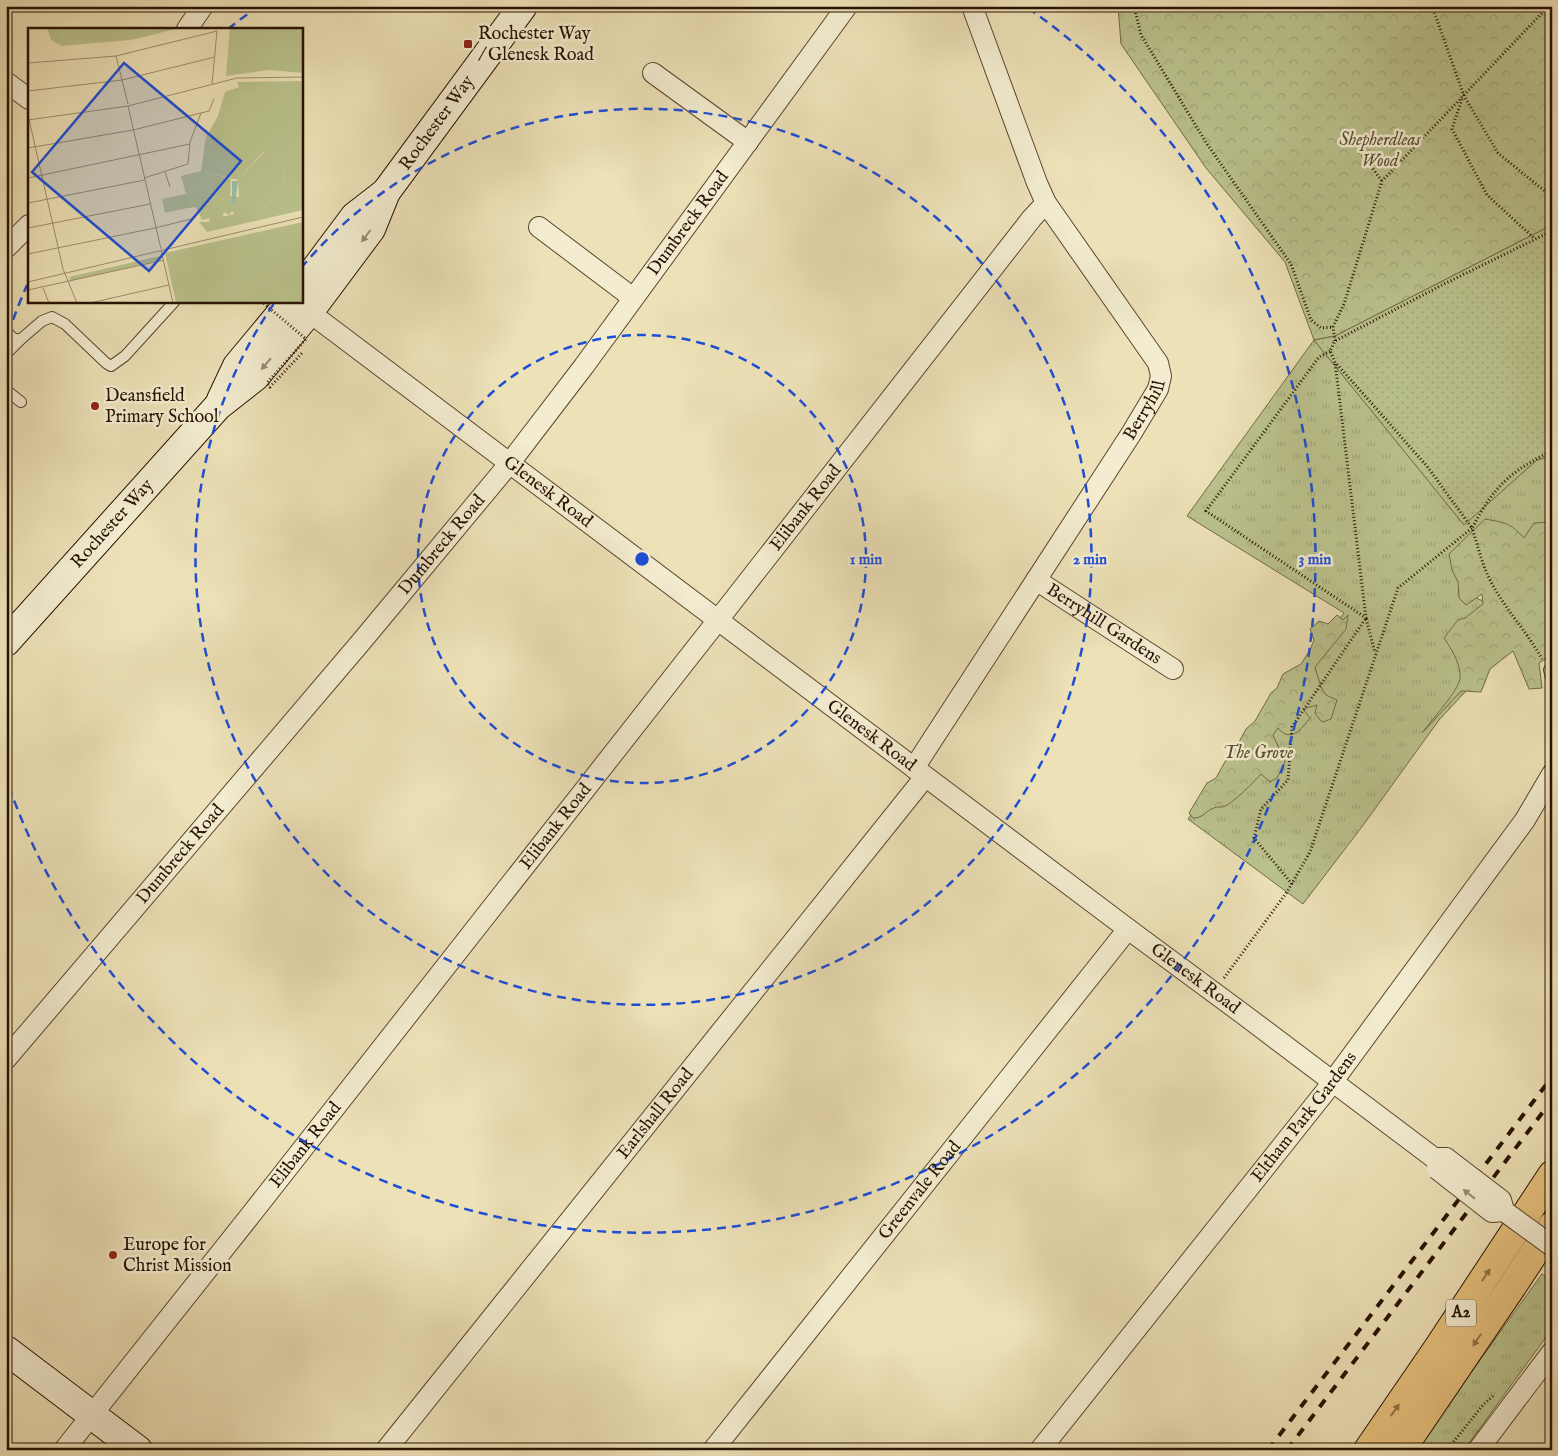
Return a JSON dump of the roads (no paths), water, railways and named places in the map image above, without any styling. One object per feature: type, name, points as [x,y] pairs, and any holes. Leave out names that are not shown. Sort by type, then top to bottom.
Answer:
[{"type":"highway","name":"A2","points":[[1368,1450],[1438,1348],[1552,1174]]},
{"type":"highway","name":"A2","points":[[1401,1450],[1552,1226]]},
{"type":"street","points":[[188,28],[203,6]]},
{"type":"street","name":"Rochester Way","points":[[302,298],[371,229],[386,192],[522,6]]},
{"type":"street","name":"Dumbreck Road","points":[[6,1059],[509,464],[847,6]]},
{"type":"street","name":"Berryhill","points":[[920,772],[1036,580],[1131,434],[1158,389],[1161,376],[1158,362],[1046,203],[1036,183],[972,6]]},
{"type":"street","points":[[653,73],[748,142]]},
{"type":"street","points":[[6,82],[28,98]]},
{"type":"street","name":"Elibank Road","points":[[64,1450],[1032,218],[1046,203]]},
{"type":"street","points":[[6,248],[28,226]]},
{"type":"street","points":[[539,228],[633,298]]},
{"type":"street","name":"Rochester Way","points":[[6,642],[218,406],[255,377],[299,302]]},
{"type":"street","name":"Glenesk Road","points":[[302,302],[509,464],[1128,929],[1439,1162],[1501,1200],[1504,1211],[1552,1246]]},
{"type":"street","name":"Berryhill Gardens","points":[[1036,580],[1173,669]]},
{"type":"street","name":"Earlshall Road","points":[[386,1450],[920,772]]},
{"type":"street","name":"Eltham Park Gardens","points":[[1040,1450],[1333,1082],[1525,820],[1552,774]]},
{"type":"street","name":"Greenvale Road","points":[[713,1450],[1128,929]]},
{"type":"street","points":[[6,1350],[138,1450]]},
{"type":"street","points":[[1478,1450],[1552,1352]]},
{"type":"lane","points":[[6,354],[42,322],[52,317],[65,324],[111,366],[125,356],[174,302]]},
{"type":"lane","points":[[6,331],[14,339],[21,339]]},
{"type":"lane","points":[[6,390],[21,402]]},
{"type":"lane","points":[[1550,668],[1552,681]]},
{"type":"railway","points":[[1268,1450],[1552,1077]]},
{"type":"railway","points":[[1287,1450],[1552,1100]]},
{"type":"place","name":"Rochester Way / Glenesk Road","points":[[468,44]]},
{"type":"place","name":"Deansfield Primary School","points":[[95,406]]},
{"type":"place","name":"Europe for Christ Mission","points":[[113,1255]]},
{"type":"park label","name":"Shepherdleas Wood","points":[[1380,150]]},
{"type":"park label","name":"The Grove","points":[[1258,753]]}]
